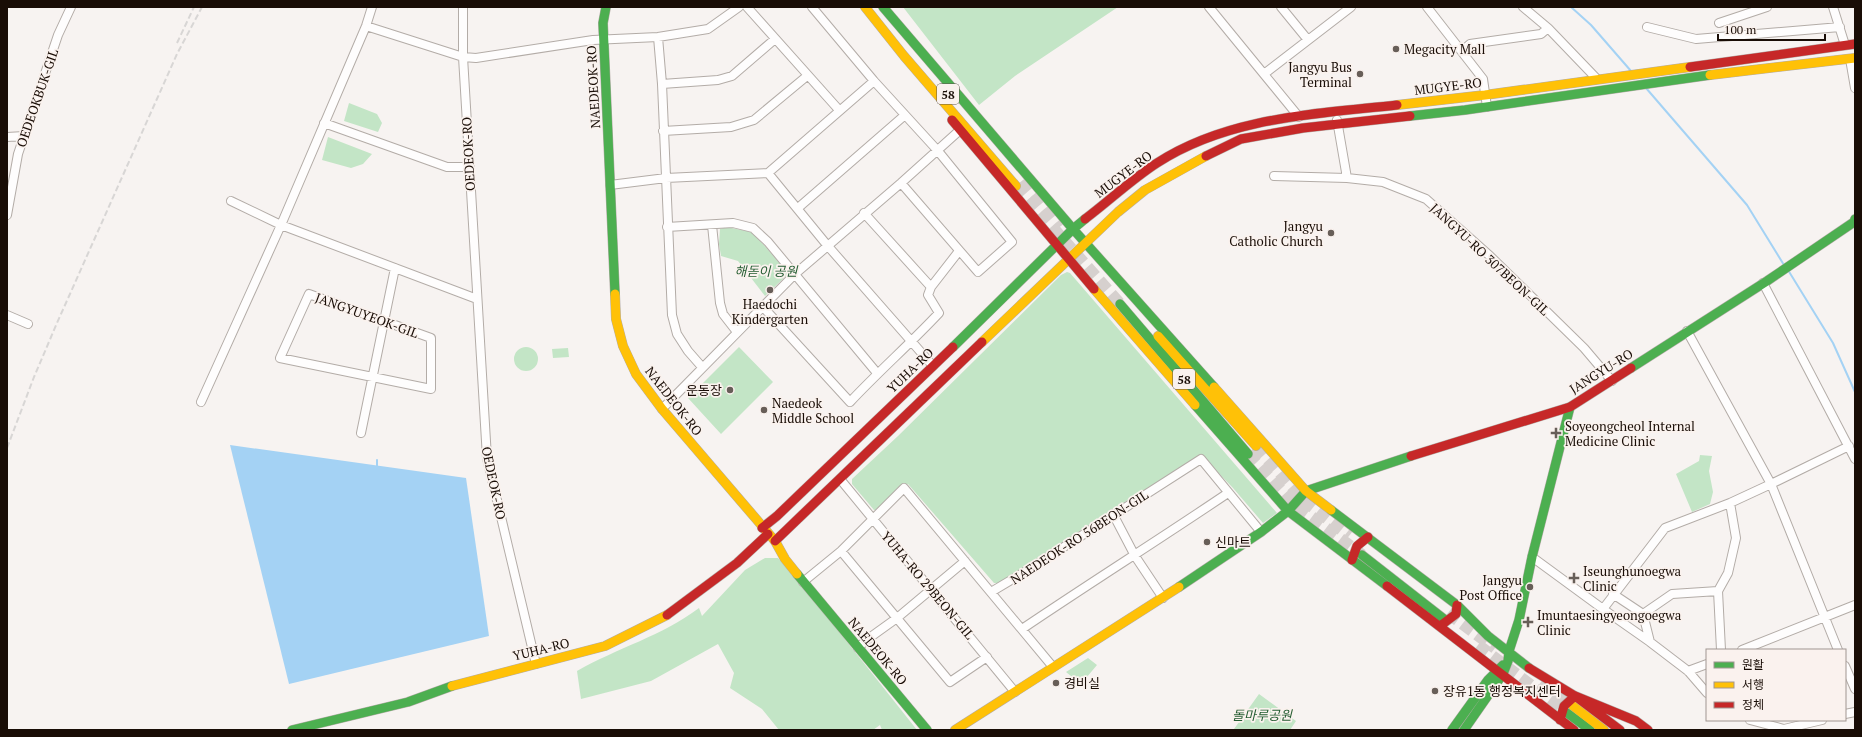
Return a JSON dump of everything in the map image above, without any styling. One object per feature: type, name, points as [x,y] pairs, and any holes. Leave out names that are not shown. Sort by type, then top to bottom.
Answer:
[{"type":"main road","name":"NAEDEOK-RO","points":[[606,7],[603,23],[616,319],[623,346],[636,374],[662,409],[775,541],[784,559],[927,730]]},
{"type":"main road","name":"58","points":[[865,7],[904,56],[1019,183],[873,7]]},
{"type":"main road","points":[[883,7],[1073,229],[1306,491],[1457,605],[1488,636],[1529,668],[1575,696],[1620,730]]},
{"type":"main road","points":[[875,19],[903,61],[1056,245],[1288,511],[1352,560],[1444,619]]},
{"type":"main road","name":"MUGYE-RO","points":[[1073,229],[1157,163],[1198,141],[1239,128],[1285,118],[1485,95],[1855,44]]},
{"type":"main road","points":[[1845,45],[1852,59]]},
{"type":"main road","name":"MUGYE-RO","points":[[1086,243],[1118,212],[1145,190],[1187,165],[1241,140],[1288,130],[1487,107],[1692,78],[1852,59]]},
{"type":"main road","name":"JANGYU-RO","points":[[1500,672],[1508,661],[1509,651],[1519,620],[1532,557],[1570,407],[1765,282],[1855,221]]},
{"type":"main road","name":"YUHA-RO","points":[[292,730],[408,702],[458,684],[605,646],[667,615],[737,563],[777,516],[934,366],[1073,229]]},
{"type":"main road","points":[[775,541],[1068,258],[1086,243]]},
{"type":"main road","name":"58","points":[[1248,454],[1123,302],[1256,446]]},
{"type":"main road","points":[[955,730],[1163,598],[1261,532],[1288,511],[1306,491],[1379,466],[1570,407]]},
{"type":"main road","points":[[1352,560],[1355,549],[1360,542],[1368,537]]},
{"type":"main road","points":[[1365,553],[1444,619],[1500,672],[1574,730]]},
{"type":"main road","points":[[1444,619],[1456,614],[1457,605]]},
{"type":"main road","points":[[1452,730],[1500,672]]},
{"type":"main road","points":[[1464,730],[1500,672]]},
{"type":"main road","points":[[1560,720],[1560,710],[1575,696]]},
{"type":"main road","points":[[1575,696],[1636,721],[1648,730]]},
{"type":"main road","points":[[1590,730],[1570,710],[1604,730]]},
{"type":"street","name":"OEDEOKBUK-GIL","points":[[7,215],[18,154],[58,35],[71,7]]},
{"type":"street","points":[[201,402],[281,225],[366,26],[372,7]]},
{"type":"street","name":"OEDEOK-RO","points":[[463,7],[463,57],[487,458],[536,664]]},
{"type":"street","points":[[366,26],[463,57],[476,58],[604,40],[658,37],[708,29],[739,7]]},
{"type":"street","points":[[747,7],[807,76],[839,110]]},
{"type":"street","points":[[812,7],[874,81],[938,151],[1012,242],[978,272],[901,184]]},
{"type":"street","points":[[1209,7],[1299,117]]},
{"type":"street","points":[[1281,7],[1308,40]]},
{"type":"street","points":[[1264,74],[1350,7]]},
{"type":"street","points":[[1427,7],[1484,79],[1487,107]]},
{"type":"street","points":[[1523,7],[1548,28],[1600,78]]},
{"type":"street","points":[[1719,22],[1767,7]]},
{"type":"street","points":[[1833,7],[1845,45]]},
{"type":"street","points":[[1648,27],[1696,39],[1840,27]]},
{"type":"street","points":[[1462,51],[1470,44],[1541,34],[1548,28]]},
{"type":"street","points":[[658,37],[662,84],[672,315],[677,334],[688,351],[702,367]]},
{"type":"street","points":[[662,84],[718,80],[732,76],[775,39]]},
{"type":"street","points":[[1852,59],[1855,88]]},
{"type":"street","points":[[663,131],[731,127],[754,120],[807,76]]},
{"type":"street","points":[[610,185],[666,178],[768,173],[874,81]]},
{"type":"street","points":[[1336,112],[1347,178]]},
{"type":"street","points":[[798,208],[905,115]]},
{"type":"street","points":[[324,123],[447,167],[469,167]]},
{"type":"street","points":[[662,409],[795,274],[864,213],[901,184],[960,130]]},
{"type":"street","points":[[7,137],[24,136]]},
{"type":"street","points":[[768,173],[911,343],[934,366]]},
{"type":"street","name":"JANGYU-RO 307BEON-GIL","points":[[1274,176],[1347,178],[1384,182],[1426,199],[1495,261],[1584,348],[1612,381]]},
{"type":"street","points":[[231,201],[281,225],[477,299]]},
{"type":"street","points":[[864,213],[931,287]]},
{"type":"street","points":[[667,227],[733,224],[753,228],[768,242],[877,374]]},
{"type":"street","points":[[712,225],[720,303],[723,314],[737,332]]},
{"type":"street","points":[[763,307],[850,402],[877,374],[911,343],[939,313],[928,294],[931,287],[959,251]]},
{"type":"street","points":[[361,433],[395,268]]},
{"type":"street","points":[[1765,282],[1855,459]]},
{"type":"street","name":"JANGYUYEOK-GIL","points":[[309,294],[384,321],[431,338],[430,389],[280,358],[309,294]]},
{"type":"street","points":[[7,315],[28,324]]},
{"type":"street","points":[[1687,331],[1771,484],[1838,649]]},
{"type":"street","points":[[1603,609],[1665,528],[1730,503],[1849,446]]},
{"type":"street","name":"NAEDEOK-RO 56BEON-GIL","points":[[991,592],[1028,570],[1113,514],[1201,459],[1228,493]]},
{"type":"street","name":"YUHA-RO 29BEON-GIL","points":[[840,479],[1015,692]]},
{"type":"street","points":[[803,582],[841,551],[904,488],[1053,667]]},
{"type":"street","points":[[1022,629],[1093,581],[1135,556],[1228,493],[1261,532]]},
{"type":"street","points":[[1721,649],[1718,591],[1728,573],[1736,538],[1730,503]]},
{"type":"street","points":[[1113,514],[1135,556],[1163,598]]},
{"type":"street","points":[[841,551],[950,682],[987,657]]},
{"type":"street","points":[[1532,557],[1688,671],[1706,692]]},
{"type":"street","points":[[858,648],[865,640],[897,618],[965,561]]},
{"type":"street","points":[[1643,614],[1672,594],[1718,591]]},
{"type":"street","points":[[1613,594],[1643,614],[1650,642]]},
{"type":"street","points":[[1745,649],[1855,605]]},
{"type":"street","points":[[1688,671],[1706,664]]},
{"type":"street","points":[[1846,668],[1855,689]]},
{"type":"street","points":[[1754,721],[1784,729],[1818,721]]},
{"type":"green space","points":[[903,7],[1118,7],[1015,76],[979,105]]},
{"type":"green space","points":[[349,103],[377,114],[382,123],[378,132],[344,121]]},
{"type":"green space","points":[[328,137],[372,154],[363,164],[351,168],[322,160]]},
{"type":"green space","name":"해돋이 공원","points":[[726,227],[752,232],[789,273],[765,296],[738,261],[721,256],[719,244],[720,229]]},
{"type":"green space","points":[[1067,272],[1070,273],[1277,513],[1263,523],[1233,488],[1201,455],[1110,511],[1000,583],[994,583],[908,484],[877,510],[874,510],[852,484],[852,479],[898,436],[1061,275]]},
{"type":"green space","points":[[526,347],[535,350],[538,359],[535,368],[526,371],[517,368],[514,359],[517,350]]},
{"type":"green space","name":"운동장","points":[[739,347],[773,382],[721,434],[688,398]]},
{"type":"green space","points":[[568,348],[569,357],[553,358],[552,349]]},
{"type":"green space","points":[[1700,455],[1712,456],[1709,471],[1713,492],[1710,504],[1692,512],[1676,474],[1699,461]]},
{"type":"green space","points":[[765,558],[778,558],[821,609],[917,730],[882,730],[880,725],[873,730],[779,730],[762,709],[730,688],[734,673],[718,644],[651,681],[581,699],[577,671],[655,634],[685,618],[699,608],[702,616],[745,570]]},
{"type":"green space","points":[[1088,658],[1097,665],[1081,684],[1066,672]]},
{"type":"green space","name":"돌마루공원","points":[[1259,694],[1296,721],[1290,730],[1234,729]]},
{"type":"water","points":[[230,445],[466,478],[489,636],[289,684]]},
{"type":"waterway","points":[[1571,7],[1591,25],[1631,71]]},
{"type":"waterway","points":[[1646,88],[1747,205],[1784,265]]},
{"type":"waterway","points":[[1788,270],[1833,343],[1855,392]]},
{"type":"waterway","points":[[377,460],[377,466]]},
{"type":"tunnel","points":[[1023,180],[1061,226]]},
{"type":"tunnel","points":[[1016,186],[1120,304]]},
{"type":"tunnel","points":[[1256,446],[1305,501],[1349,536]]},
{"type":"tunnel","points":[[1248,454],[1293,503],[1362,555]]},
{"type":"tunnel","points":[[1448,613],[1495,648]]},
{"type":"tunnel","points":[[1478,645],[1567,713]]},
{"type":"tunnel","points":[[1541,682],[1573,706]]},
{"type":"railway","points":[[177,43],[194,7]]},
{"type":"railway","points":[[7,448],[34,377],[57,323],[177,54],[202,7]]},
{"type":"traffic: fast","points":[[606,7],[603,23],[615,294]]},
{"type":"traffic: fast","points":[[883,7],[1073,229]]},
{"type":"traffic: fast","points":[[1410,116],[1465,110],[1710,75]]},
{"type":"traffic: fast","points":[[953,347],[1085,219]]},
{"type":"traffic: fast","points":[[1631,368],[1767,281],[1854,222],[1855,219]]},
{"type":"traffic: fast","points":[[1073,229],[1214,387]]},
{"type":"traffic: fast","points":[[1120,304],[1248,454]]},
{"type":"traffic: fast","points":[[1195,405],[1288,511],[1387,586]]},
{"type":"traffic: fast","points":[[1464,730],[1503,674],[1508,661],[1509,651],[1519,620],[1532,557],[1570,407]]},
{"type":"traffic: fast","points":[[1179,587],[1261,532],[1288,511],[1306,491],[1411,456]]},
{"type":"traffic: fast","points":[[1331,510],[1457,605],[1488,636],[1529,668]]},
{"type":"traffic: fast","points":[[1362,555],[1444,619]]},
{"type":"traffic: fast","points":[[797,574],[927,730]]},
{"type":"traffic: fast","points":[[1452,730],[1488,680],[1503,665]]},
{"type":"traffic: fast","points":[[292,730],[408,702],[452,686]]},
{"type":"traffic: fast","points":[[1567,713],[1590,730]]},
{"type":"traffic: slow","points":[[865,7],[904,56],[1016,186]]},
{"type":"traffic: slow","points":[[1710,75],[1855,58]]},
{"type":"traffic: slow","points":[[1397,105],[1485,95],[1690,67]]},
{"type":"traffic: slow","points":[[982,342],[1118,212],[1145,190],[1206,156]]},
{"type":"traffic: slow","points":[[1094,289],[1195,405]]},
{"type":"traffic: slow","points":[[615,294],[616,319],[623,346],[636,374],[662,409],[775,541],[785,559],[797,574]]},
{"type":"traffic: slow","points":[[1158,336],[1256,446]]},
{"type":"traffic: slow","points":[[1214,387],[1306,491],[1331,510]]},
{"type":"traffic: slow","points":[[955,730],[1179,587]]},
{"type":"traffic: slow","points":[[452,686],[605,646],[667,615]]},
{"type":"traffic: slow","points":[[1573,706],[1604,730]]},
{"type":"traffic: jam","points":[[1690,67],[1855,44]]},
{"type":"traffic: jam","points":[[1085,219],[1157,163],[1184,148],[1213,136],[1273,120],[1335,111],[1397,105]]},
{"type":"traffic: jam","points":[[1206,156],[1241,139],[1303,128],[1410,116]]},
{"type":"traffic: jam","points":[[952,120],[1094,289]]},
{"type":"traffic: jam","points":[[775,541],[982,342]]},
{"type":"traffic: jam","points":[[762,528],[777,516],[953,347]]},
{"type":"traffic: jam","points":[[1411,456],[1570,407],[1631,368]]},
{"type":"traffic: jam","points":[[667,615],[737,563],[768,534]]},
{"type":"traffic: jam","points":[[1352,560],[1357,546],[1368,537]]},
{"type":"traffic: jam","points":[[1387,586],[1574,730]]},
{"type":"traffic: jam","points":[[1440,626],[1456,614],[1457,605]]},
{"type":"traffic: jam","points":[[1529,668],[1575,696],[1636,721],[1648,730]]},
{"type":"traffic: jam","points":[[1560,720],[1564,706],[1575,696],[1620,730]]},
{"type":"place","name":"Megacity Mall","points":[[1396,49]]},
{"type":"place","name":"Jangyu Bus Terminal","points":[[1360,74]]},
{"type":"place","name":"Jangyu Catholic Church","points":[[1331,233]]},
{"type":"place","name":"Haedochi Kindergarten","points":[[770,290]]},
{"type":"place","name":"운동장","points":[[730,390]]},
{"type":"place","name":"Naedeok Middle School","points":[[764,410]]},
{"type":"place","name":"Soyeongcheol Internal Medicine Clinic","points":[[1556,433]]},
{"type":"place","name":"신마트","points":[[1207,542]]},
{"type":"place","name":"Iseunghunoegwa Clinic","points":[[1574,578]]},
{"type":"place","name":"Jangyu Post Office","points":[[1530,587]]},
{"type":"place","name":"Imuntaesingyeongoegwa Clinic","points":[[1528,622]]},
{"type":"place","name":"경비실","points":[[1056,683]]},
{"type":"place","name":"장유1동 행정복지센터","points":[[1435,691]]}]
